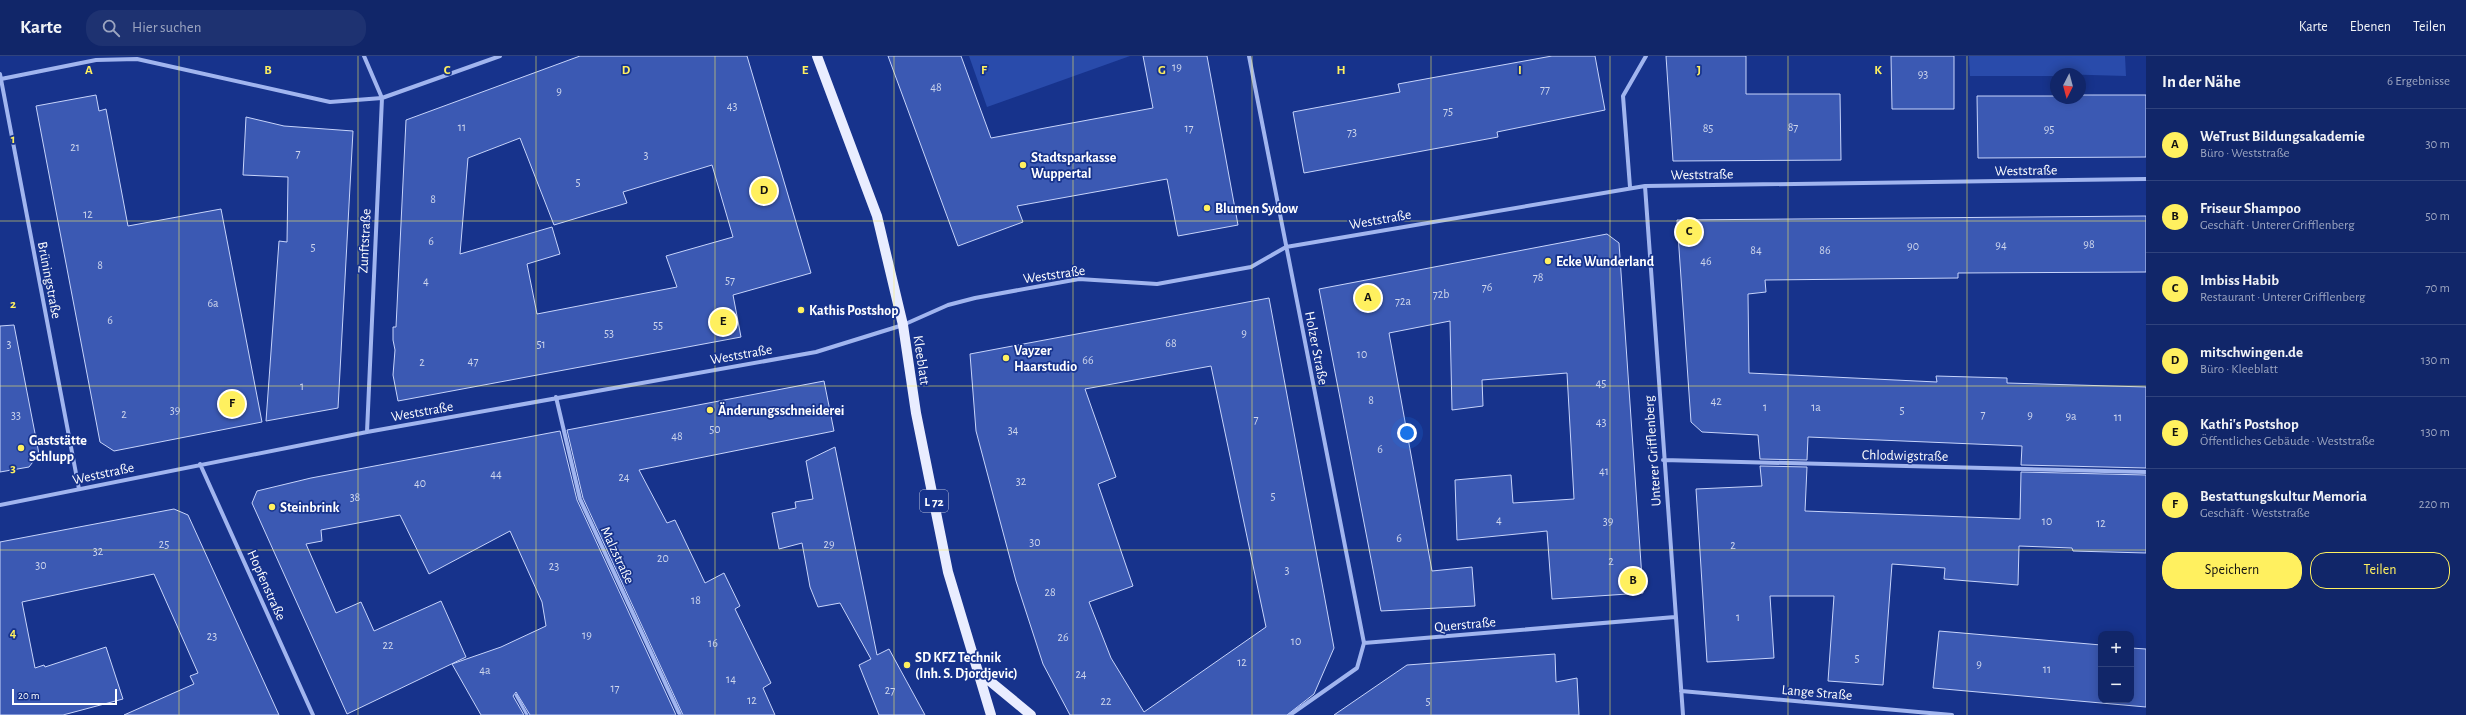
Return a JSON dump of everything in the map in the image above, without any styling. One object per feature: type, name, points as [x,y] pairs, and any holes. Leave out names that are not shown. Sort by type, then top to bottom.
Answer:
[{"type":"main road","name":"Kleeblatt","points":[[817,56],[877,216],[903,325],[916,413],[948,572],[980,674],[991,715]]},
{"type":"main road","points":[[980,674],[1031,715]]},
{"type":"street","name":"Zunftstraße","points":[[364,56],[382,98],[367,432]]},
{"type":"street","points":[[0,77],[96,60],[137,59],[330,102],[382,98],[500,56]]},
{"type":"street","name":"Holzer Straße","points":[[1249,56],[1364,643]]},
{"type":"street","points":[[1630,187],[1623,96],[1646,56]]},
{"type":"street","name":"Brüningstraße","points":[[0,77],[79,489]]},
{"type":"street","name":"Weststraße","points":[[0,505],[367,432],[556,397],[816,352],[903,325],[948,305],[975,298],[1079,279],[1158,284],[1251,267],[1286,247],[1630,187],[2146,179]]},
{"type":"street","name":"Unterer Grifflenberg","points":[[1645,186],[1663,460],[1683,715]]},
{"type":"street","name":"Malzstraße","points":[[556,397],[580,499],[680,715]]},
{"type":"street","name":"Chlodwigstraße","points":[[1663,460],[2146,472]]},
{"type":"street","name":"Hopfenstraße","points":[[200,464],[313,715]]},
{"type":"street","name":"Querstraße","points":[[1364,643],[1675,617]]},
{"type":"street","points":[[1290,715],[1357,668],[1364,643]]},
{"type":"street","name":"Lange Straße","points":[[1681,691],[1952,715]]},
{"type":"lane","points":[[516,695],[527,715]]},
{"type":"shaded area","points":[[969,56],[1130,56],[987,107]]},
{"type":"shaded area","points":[[1969,56],[2125,56],[2126,76],[2086,75],[2086,68],[2050,68],[2050,76],[1970,76]]},
{"type":"building","points":[[580,56],[747,56],[811,273],[733,295],[741,337],[398,401],[393,375],[395,350],[393,327],[396,327],[406,120]],"holes":[[[520,138],[554,225],[627,203],[623,192],[712,165],[733,237],[666,256],[677,287],[537,314],[527,264],[560,254],[552,227],[460,254],[468,158]]]},
{"type":"building","points":[[888,56],[961,56],[991,138],[1153,108],[1143,56],[1207,56],[1238,225],[1178,236],[1167,179],[1017,206],[1023,222],[958,246]]},
{"type":"building","points":[[1552,56],[1595,56],[1605,110],[1497,132],[1498,137],[1304,173],[1293,112],[1400,92],[1398,84]]},
{"type":"building","points":[[1666,56],[1746,56],[1746,94],[1840,94],[1841,160],[1673,161]]},
{"type":"building","points":[[1891,56],[1954,56],[1954,109],[1892,109]]},
{"type":"building","points":[[96,95],[99,111],[106,109],[128,226],[221,209],[262,422],[114,451],[100,442],[36,106]]},
{"type":"building","points":[[2086,95],[2146,95],[2146,157],[1978,158],[1977,96],[2050,96],[2050,104],[2086,104]]},
{"type":"building","points":[[246,117],[284,126],[353,131],[338,408],[266,421],[279,241],[287,242],[288,177],[243,175]]},
{"type":"building","points":[[2146,216],[2146,272],[1958,273],[1958,278],[1765,280],[1766,292],[1748,294],[1749,373],[1937,382],[1936,376],[2007,378],[2007,383],[2146,387],[2146,468],[2021,465],[2022,446],[1808,437],[1807,460],[1760,459],[1758,435],[1702,432],[1691,422],[1677,220]]},
{"type":"building","points":[[1607,234],[1619,243],[1643,593],[1552,599],[1547,531],[1457,540],[1455,480],[1511,475],[1513,503],[1574,499],[1567,373],[1482,380],[1483,406],[1452,410],[1450,321],[1389,333],[1432,571],[1472,567],[1475,606],[1381,611],[1319,289]]},
{"type":"building","points":[[1269,298],[1334,648],[1314,694],[1287,715],[1070,715],[1043,664],[1016,581],[976,431],[970,354]],"holes":[[[1211,366],[1266,627],[1144,712],[1111,658],[1089,602],[1133,586],[1098,484],[1116,477],[1085,389]]]},
{"type":"building","points":[[14,325],[39,454],[29,467],[0,472],[0,326]]},
{"type":"building","points":[[824,381],[834,431],[639,470],[667,523],[675,520],[705,583],[724,573],[740,606],[735,609],[771,683],[763,688],[775,715],[683,715],[583,498],[567,430]]},
{"type":"building","points":[[560,431],[577,500],[676,715],[530,715],[516,692],[513,696],[524,715],[481,715],[452,664],[501,647],[546,626],[542,602],[510,531],[429,574],[400,515],[321,530],[322,541],[306,544],[336,613],[361,602],[374,631],[441,601],[466,657],[347,714],[252,503],[257,491],[311,478]]},
{"type":"building","points":[[835,447],[877,655],[889,649],[925,715],[879,715],[859,665],[871,659],[840,603],[818,607],[810,587],[802,543],[779,549],[772,513],[796,508],[795,502],[813,499],[806,461]]},
{"type":"building","points":[[1760,466],[1807,467],[1805,511],[2020,519],[2021,472],[2146,475],[2146,553],[2073,551],[2072,548],[2019,546],[2018,585],[1944,579],[1945,568],[1892,564],[1883,685],[1828,681],[1834,596],[1770,596],[1774,658],[1707,662],[1696,489],[1762,486]]},
{"type":"building","points":[[174,509],[188,515],[279,715],[124,715],[194,684],[190,676],[198,673],[154,574],[22,602],[35,668],[44,665],[45,667],[106,647],[123,699],[63,715],[0,715],[0,542]]},
{"type":"building","points":[[1939,631],[2098,645],[2098,703],[1933,688]]},
{"type":"building","points":[[2134,648],[2146,649],[2146,707],[2101,703],[2134,703]]},
{"type":"building","points":[[1555,654],[1556,682],[1577,678],[1579,715],[1334,715],[1407,665]]},
{"type":"place","name":"Stadtsparkasse Wuppertal","points":[[1023,165]]},
{"type":"place","name":"mitschwingen.de","points":[[764,191]]},
{"type":"place","name":"Blumen Sydow","points":[[1207,208]]},
{"type":"place","name":"Imbiss Habib","points":[[1689,232]]},
{"type":"place","name":"Ecke Wunderland","points":[[1548,261]]},
{"type":"place","name":"WeTrust Bildungsakademie","points":[[1368,298]]},
{"type":"place","name":"Kathis Postshop","points":[[801,310]]},
{"type":"place","name":"Kathi's Postshop","points":[[723,322]]},
{"type":"place","name":"Vayzer Haarstudio","points":[[1006,358]]},
{"type":"place","name":"Bestattungskultur Memoria","points":[[232,404]]},
{"type":"place","name":"Änderungsschneiderei","points":[[710,410]]},
{"type":"place","name":"Gaststätte Schlupp","points":[[21,448]]},
{"type":"place","name":"Steinbrink","points":[[272,507]]},
{"type":"place","name":"Friseur Shampoo","points":[[1633,581]]},
{"type":"place","name":"SD KFZ Technik (Inh. S. Djordjevic)","points":[[907,665]]}]
